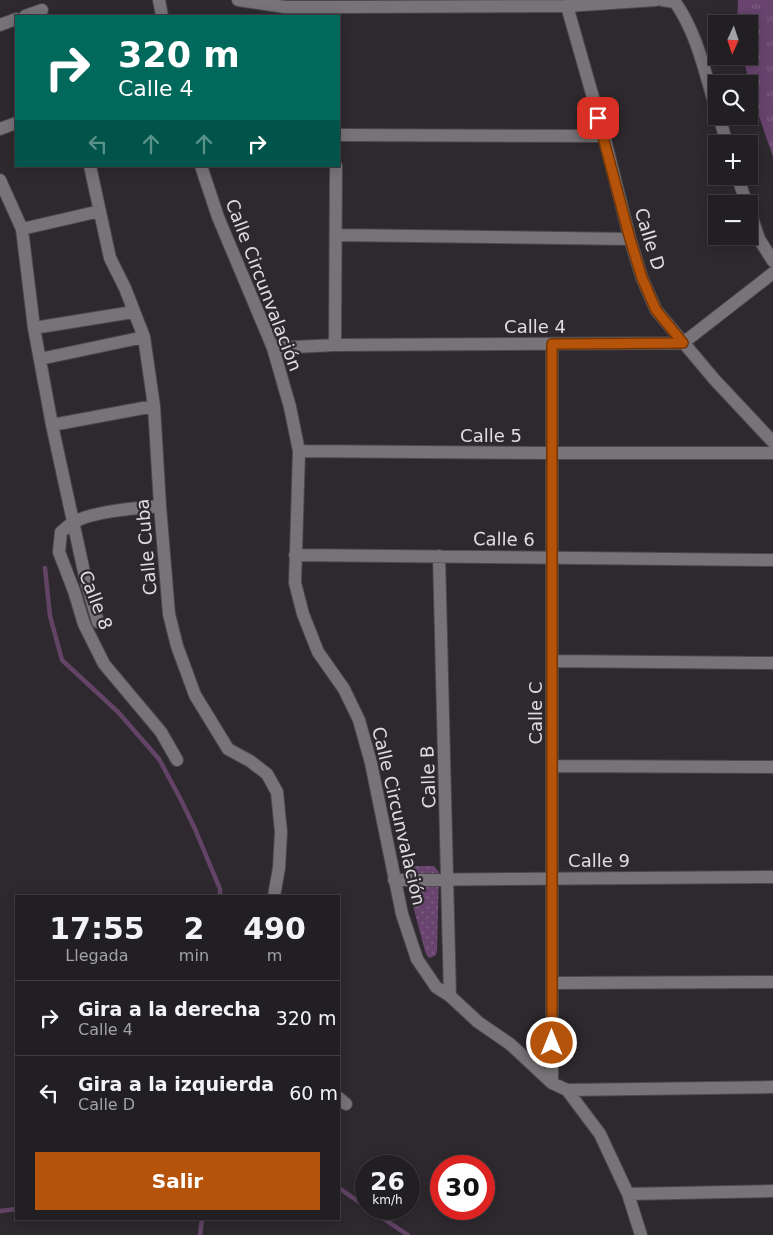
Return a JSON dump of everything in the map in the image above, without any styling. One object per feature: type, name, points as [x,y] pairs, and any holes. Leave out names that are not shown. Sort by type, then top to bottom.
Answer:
[{"type":"street","points":[[159,0],[162,15]]},
{"type":"street","points":[[238,0],[338,12],[567,6],[656,0]]},
{"type":"street","points":[[662,0],[675,1],[685,16],[696,43],[708,83]]},
{"type":"street","name":"Calle D","points":[[567,6],[604,136],[630,239],[642,278],[656,310],[714,379],[773,442]]},
{"type":"street","points":[[27,15],[41,9]]},
{"type":"street","points":[[0,25],[15,19]]},
{"type":"street","points":[[0,129],[15,123]]},
{"type":"street","points":[[340,135],[604,136]]},
{"type":"street","name":"Calle Cuba","points":[[90,167],[110,258],[144,336],[154,406],[169,614],[177,646],[194,695],[228,749],[250,761],[267,774],[277,792],[281,832],[279,868],[274,895]]},
{"type":"street","name":"Calle Circunvalación","points":[[201,167],[218,217],[273,348],[290,407],[299,451],[295,583],[318,652],[344,689],[359,720],[371,763],[402,914],[417,959],[436,987],[450,996],[478,1022],[510,1044],[552,1083],[566,1090],[600,1134],[628,1194],[641,1235]]},
{"type":"street","points":[[335,345],[336,167]]},
{"type":"street","points":[[0,180],[22,229],[34,328],[52,425],[86,581],[98,622]]},
{"type":"street","points":[[22,229],[100,211]]},
{"type":"street","points":[[336,235],[630,239]]},
{"type":"street","points":[[758,236],[773,260]]},
{"type":"street","points":[[683,343],[773,273]]},
{"type":"street","points":[[34,328],[133,312]]},
{"type":"street","points":[[40,359],[144,336]]},
{"type":"street","name":"Calle 4","points":[[273,348],[335,345],[683,343]]},
{"type":"street","name":"Calle C","points":[[552,344],[552,1083]]},
{"type":"street","points":[[52,425],[154,406]]},
{"type":"street","name":"Calle 5","points":[[299,451],[773,453]]},
{"type":"street","points":[[74,522],[91,515],[132,508],[160,506]]},
{"type":"street","name":"Calle 8","points":[[74,522],[61,532],[59,552],[84,624],[104,664],[161,732],[177,760]]},
{"type":"street","name":"Calle 6","points":[[295,554],[773,560]]},
{"type":"street","name":"Calle B","points":[[439,556],[450,996]]},
{"type":"street","points":[[552,661],[773,663]]},
{"type":"street","points":[[552,766],[773,766]]},
{"type":"street","name":"Calle 9","points":[[394,880],[773,877]]},
{"type":"street","points":[[552,983],[773,982]]},
{"type":"street","points":[[566,1090],[773,1087]]},
{"type":"street","points":[[628,1194],[773,1191]]},
{"type":"green space","points":[[738,0],[773,0],[773,157],[758,113],[758,75],[747,75],[745,65],[758,65],[758,15],[737,15]]},
{"type":"green space","points":[[410,866],[434,866],[439,872],[437,951],[436,955],[430,958],[425,951],[404,873]]},
{"type":"waterway","points":[[45,568],[50,616],[62,660],[118,712],[159,759],[195,829],[220,889],[220,895]]},
{"type":"waterway","points":[[340,1189],[355,1199]]},
{"type":"waterway","points":[[0,1211],[15,1209]]},
{"type":"waterway","points":[[200,1235],[202,1220]]},
{"type":"waterway","points":[[386,1220],[408,1235]]},
{"type":"route","points":[[552,1043],[552,344],[683,343],[656,310],[642,278],[598,118]]}]
